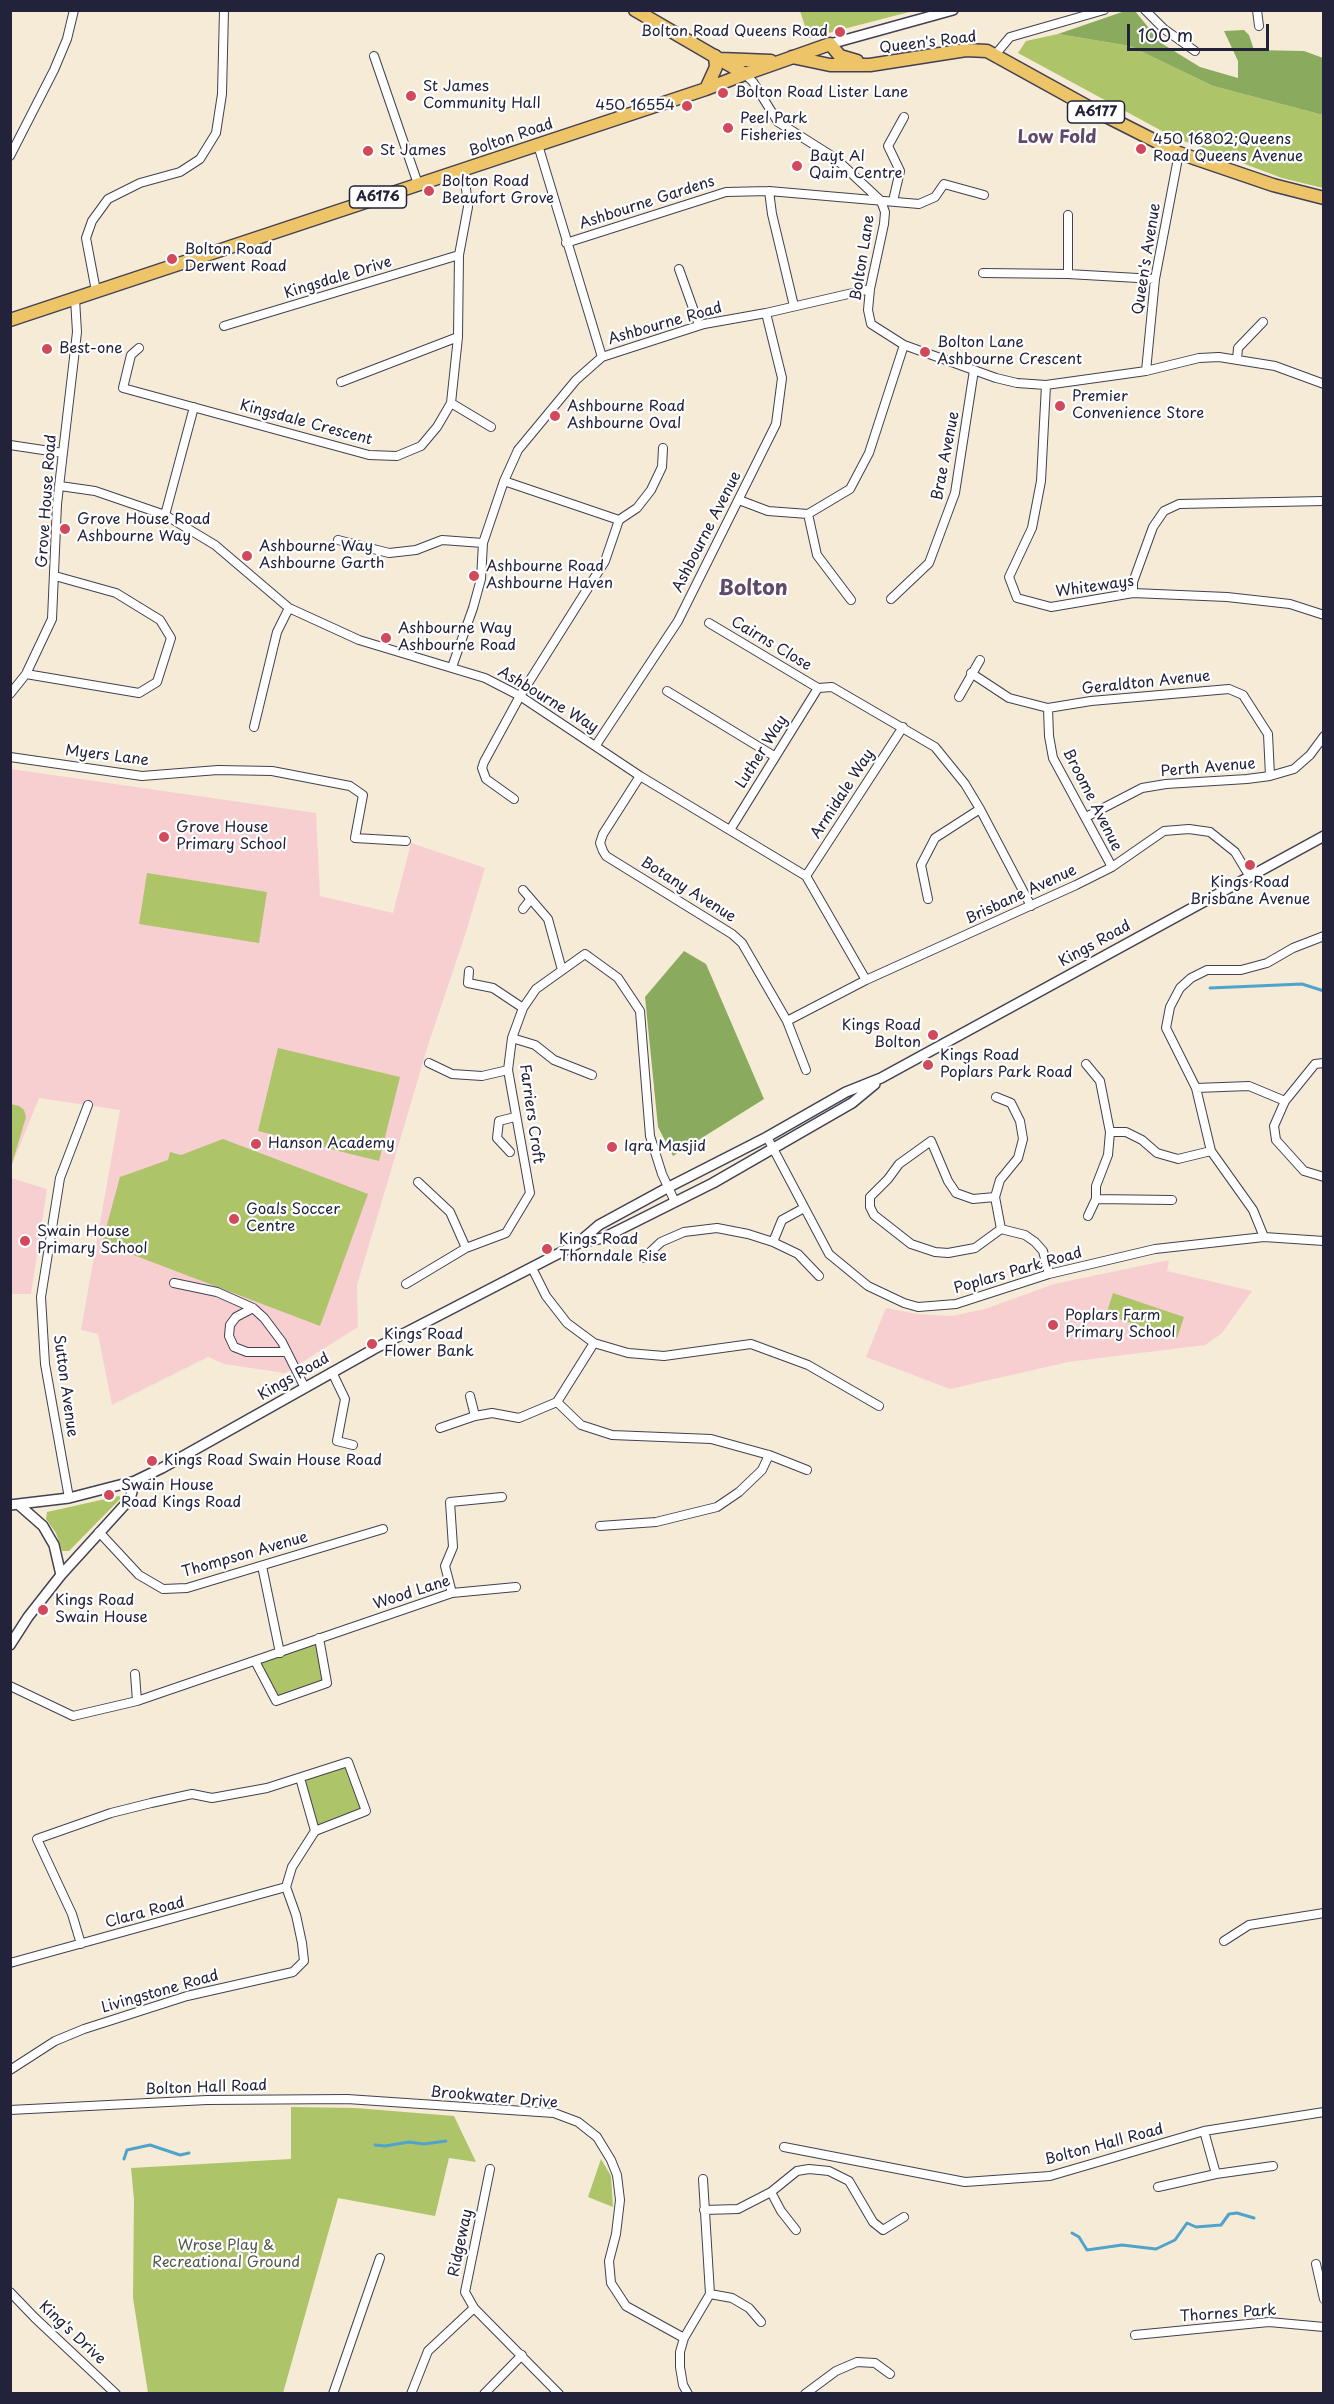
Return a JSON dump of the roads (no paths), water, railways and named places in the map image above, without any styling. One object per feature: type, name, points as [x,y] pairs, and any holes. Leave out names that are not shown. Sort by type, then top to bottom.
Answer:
[{"type":"main road","name":"A6177","points":[[635,10],[745,74]]},
{"type":"main road","name":"Bolton Road","points":[[10,320],[706,89],[777,61],[830,44]]},
{"type":"main road","points":[[830,44],[840,56],[870,65]]},
{"type":"main road","name":"Queen's Road","points":[[792,57],[830,65],[870,65],[966,50],[987,51],[1092,109],[1179,153],[1274,186],[1323,198]]},
{"type":"main road","name":"A6177","points":[[717,57],[777,61]]},
{"type":"main road","points":[[706,89],[716,67],[717,57]]},
{"type":"street","points":[[10,156],[54,70],[67,39],[74,10]]},
{"type":"street","points":[[96,291],[86,237],[92,221],[108,199],[140,183],[180,172],[200,159],[216,133],[222,94],[224,10]]},
{"type":"street","name":"Bolton Road","points":[[830,44],[953,10]]},
{"type":"street","points":[[995,55],[1010,37],[1104,10]]},
{"type":"street","points":[[1145,10],[1164,29],[1195,51]]},
{"type":"street","points":[[1257,10],[1259,26]]},
{"type":"street","points":[[374,56],[418,184]]},
{"type":"street","name":"Bolton Lane","points":[[745,74],[753,82],[778,122],[835,158],[881,201],[885,212],[884,224],[870,289],[868,310],[871,324],[904,345],[996,378],[1017,383],[1046,385],[1146,370],[1199,358],[1237,359],[1275,366],[1323,384]]},
{"type":"street","points":[[893,201],[900,171],[888,146],[904,117]]},
{"type":"street","points":[[538,144],[602,357]]},
{"type":"street","name":"Queen's Avenue","points":[[1146,370],[1155,279],[1179,153]]},
{"type":"street","name":"Kingsdale Crescent","points":[[139,348],[131,355],[123,388],[369,455],[397,456],[421,446],[437,428],[451,404],[458,337],[459,255],[468,207],[464,170]]},
{"type":"street","points":[[881,201],[919,204],[935,197],[944,184],[984,195]]},
{"type":"street","points":[[769,191],[772,214],[794,306]]},
{"type":"street","name":"Ashbourne Gardens","points":[[566,243],[726,192],[769,191],[881,201]]},
{"type":"street","points":[[1068,215],[1068,274]]},
{"type":"street","name":"Kingsdale Drive","points":[[224,326],[459,255]]},
{"type":"street","points":[[679,269],[699,325]]},
{"type":"street","points":[[983,273],[1068,274],[1155,279]]},
{"type":"street","name":"Ashbourne Road","points":[[452,667],[473,608],[481,579],[483,543],[504,481],[518,450],[576,380],[602,357],[699,325],[766,313],[870,289]]},
{"type":"street","name":"Grove House Road","points":[[10,694],[26,674],[52,619],[60,486],[77,332],[75,299]]},
{"type":"street","name":"Ashbourne Avenue","points":[[596,745],[678,621],[776,424],[782,378],[766,313]]},
{"type":"street","points":[[1237,359],[1238,348],[1263,322]]},
{"type":"street","points":[[341,382],[458,337]]},
{"type":"street","points":[[739,500],[768,511],[807,514],[850,489],[869,453],[904,345]]},
{"type":"street","name":"Brae Avenue","points":[[891,599],[929,564],[956,493],[974,370]]},
{"type":"street","name":"Whiteways","points":[[1046,385],[1041,482],[1032,528],[1009,578],[1017,598],[1050,607],[1133,593],[1227,597],[1290,604],[1323,615]]},
{"type":"street","points":[[451,404],[490,427]]},
{"type":"street","points":[[165,514],[194,407]]},
{"type":"street","points":[[10,445],[63,453]]},
{"type":"street","points":[[514,799],[486,779],[482,768],[520,696],[605,561],[619,520],[637,508],[651,490],[662,467],[663,448]]},
{"type":"street","points":[[504,481],[619,520]]},
{"type":"street","name":"Ashbourne Way","points":[[60,486],[94,491],[165,514],[215,545],[288,608],[359,640],[485,678],[520,696],[640,776],[806,876],[866,980]]},
{"type":"street","points":[[1133,593],[1133,582],[1153,527],[1164,511],[1179,504],[1323,501]]},
{"type":"street","points":[[807,514],[817,555],[851,600]]},
{"type":"street","points":[[338,540],[389,553],[416,550],[442,540],[483,543]]},
{"type":"street","points":[[26,674],[139,693],[157,682],[171,638],[160,620],[116,593],[55,576]]},
{"type":"street","points":[[254,727],[277,632],[288,608]]},
{"type":"street","name":"Cairns Close","points":[[709,623],[818,688],[832,687],[935,747],[965,784],[1031,906]]},
{"type":"street","points":[[959,697],[980,660]]},
{"type":"street","name":"Geraldton Avenue","points":[[971,673],[1009,698],[1048,708],[1091,701],[1229,689],[1243,695],[1268,734],[1270,776]]},
{"type":"street","name":"Luther Way","points":[[730,830],[818,688]]},
{"type":"street","points":[[668,691],[774,756]]},
{"type":"street","name":"Broome Avenue","points":[[1048,708],[1053,758],[1112,867]]},
{"type":"street","name":"Armidale Way","points":[[806,876],[903,727]]},
{"type":"street","name":"Perth Avenue","points":[[1086,817],[1142,788],[1270,776],[1294,769],[1310,755],[1323,736]]},
{"type":"street","name":"Myers Lane","points":[[10,757],[142,776],[218,770],[272,771],[350,786],[363,795],[355,838],[406,841]]},
{"type":"street","name":"Botany Avenue","points":[[640,776],[603,834],[600,843],[603,851],[606,856],[732,934],[742,943],[787,1021],[806,1070]]},
{"type":"street","points":[[928,899],[921,865],[935,838],[980,809]]},
{"type":"street","name":"Brisbane Avenue","points":[[787,1021],[866,980],[1112,867],[1164,831],[1210,832],[1235,852],[1250,877]]},
{"type":"street","name":"Kings Road","points":[[14,1504],[69,1498],[135,1480],[205,1444],[332,1372],[577,1244],[599,1226],[667,1188],[767,1137],[846,1092],[881,1078],[1323,836]]},
{"type":"street","points":[[523,890],[548,919],[561,970]]},
{"type":"street","points":[[523,909],[530,900]]},
{"type":"street","points":[[1264,1237],[1253,1210],[1211,1151],[1196,1088],[1166,1028],[1170,1007],[1180,988],[1191,978],[1207,970],[1241,970],[1267,963],[1293,948],[1323,936]]},
{"type":"street","name":"Farriers Croft","points":[[406,1284],[466,1248],[506,1233],[530,1193],[508,1070],[512,1038],[524,1008],[536,989],[585,954],[618,978],[640,1011],[650,1136],[667,1188]]},
{"type":"street","points":[[469,971],[468,983],[493,988],[524,1008]]},
{"type":"street","points":[[512,1038],[535,1045],[554,1060],[592,1075]]},
{"type":"street","points":[[429,1063],[452,1074],[482,1076],[508,1070]]},
{"type":"street","points":[[1323,1063],[1315,1064],[1285,1101],[1274,1126],[1276,1140],[1304,1171],[1323,1177]]},
{"type":"street","points":[[1086,1064],[1100,1080],[1110,1132],[1108,1155],[1096,1186],[1096,1199],[1088,1216]]},
{"type":"street","name":"Kings Road","points":[[577,1244],[603,1238],[774,1149],[852,1102],[881,1078]]},
{"type":"street","points":[[1196,1088],[1249,1086],[1285,1101]]},
{"type":"street","points":[[996,1097],[1011,1098],[1020,1121],[1023,1139],[1018,1158],[1000,1180],[995,1197],[1001,1229]]},
{"type":"street","name":"Sutton Avenue","points":[[69,1498],[45,1364],[41,1297],[60,1179],[88,1105]]},
{"type":"street","points":[[510,1152],[496,1138],[499,1121],[515,1117]]},
{"type":"street","points":[[1110,1132],[1126,1132],[1142,1140],[1158,1153],[1178,1160],[1211,1151]]},
{"type":"street","name":"Poplars Park Road","points":[[767,1137],[829,1254],[868,1286],[904,1304],[918,1307],[956,1304],[1049,1274],[1155,1249],[1264,1237],[1323,1241]]},
{"type":"street","points":[[995,1197],[973,1199],[956,1193],[948,1181],[931,1141],[899,1164],[870,1197],[870,1207],[874,1215],[910,1244],[935,1252],[948,1253],[975,1248],[1001,1229]]},
{"type":"street","points":[[418,1182],[450,1212],[466,1248]]},
{"type":"street","points":[[667,1188],[675,1202]]},
{"type":"street","points":[[1096,1199],[1172,1200]]},
{"type":"street","points":[[773,1242],[782,1220],[804,1208]]},
{"type":"street","points":[[644,1258],[661,1242],[684,1232],[717,1228],[773,1242],[798,1254],[819,1276]]},
{"type":"street","points":[[1001,1229],[1025,1235],[1035,1242],[1043,1251],[1049,1274]]},
{"type":"street","points":[[532,1268],[546,1296],[567,1323],[594,1343],[628,1353],[664,1356],[751,1344],[808,1365],[879,1406]]},
{"type":"street","points":[[174,1283],[217,1293],[254,1308],[264,1318],[287,1352],[304,1388]]},
{"type":"street","points":[[254,1308],[236,1317],[230,1325],[229,1336],[234,1347],[247,1352],[287,1352]]},
{"type":"street","points":[[440,1428],[475,1416],[492,1413],[519,1418],[557,1402],[594,1343]]},
{"type":"street","points":[[332,1372],[345,1399],[337,1441],[354,1445]]},
{"type":"street","points":[[470,1396],[475,1416]]},
{"type":"street","points":[[557,1402],[581,1425],[612,1435],[711,1438],[769,1455],[807,1470]]},
{"type":"street","points":[[600,1526],[656,1522],[717,1507],[739,1492],[762,1470],[769,1455]]},
{"type":"street","points":[[10,1645],[28,1617],[61,1575],[130,1499],[135,1480]]},
{"type":"street","points":[[452,1593],[445,1566],[453,1547],[450,1502],[501,1497]]},
{"type":"street","points":[[14,1504],[43,1526],[54,1545],[61,1575]]},
{"type":"street","name":"Thompson Avenue","points":[[99,1532],[139,1575],[163,1589],[187,1588],[382,1529]]},
{"type":"street","points":[[262,1566],[280,1653]]},
{"type":"street","name":"Wood Lane","points":[[10,1686],[74,1716],[137,1701],[452,1593],[516,1587]]},
{"type":"street","points":[[255,1661],[276,1701],[327,1683],[319,1638]]},
{"type":"street","points":[[135,1674],[137,1701]]},
{"type":"street","points":[[81,1944],[72,1914],[37,1839],[111,1813],[192,1794],[212,1798],[232,1795],[300,1778],[348,1762],[366,1811],[315,1831],[292,1867],[286,1887]]},
{"type":"street","points":[[300,1778],[315,1831]]},
{"type":"street","name":"Livingstone Road","points":[[10,2070],[55,2042],[84,2029],[187,1996],[293,1972],[303,1961],[303,1943],[286,1887]]},
{"type":"street","name":"Clara Road","points":[[10,1963],[286,1887]]},
{"type":"street","points":[[1224,1941],[1249,1925],[1323,1913]]},
{"type":"street","name":"Bolton Hall Road","points":[[10,2110],[207,2100],[347,2099],[403,2105]]},
{"type":"street","name":"Brookwater Drive","points":[[403,2105],[554,2113],[578,2122],[597,2137],[617,2175],[620,2200],[616,2234],[609,2261],[611,2283],[626,2306],[684,2338]]},
{"type":"street","name":"Bolton Hall Road","points":[[784,2147],[965,2182],[1050,2176],[1204,2131],[1323,2112]]},
{"type":"street","points":[[1204,2131],[1216,2174]]},
{"type":"street","points":[[1158,2187],[1216,2174],[1273,2166]]},
{"type":"street","name":"Ridgeway","points":[[474,2308],[465,2292],[490,2169]]},
{"type":"street","points":[[704,2210],[738,2209],[771,2192],[797,2171],[809,2169],[829,2171],[849,2181],[873,2222],[883,2230],[903,2217]]},
{"type":"street","points":[[688,2394],[683,2385],[680,2352],[684,2338],[710,2294],[703,2179]]},
{"type":"street","points":[[771,2192],[781,2211],[796,2230]]},
{"type":"street","points":[[333,2394],[380,2258]]},
{"type":"street","points":[[1316,2264],[1323,2299]]},
{"type":"street","name":"King's Drive","points":[[10,2292],[116,2394]]},
{"type":"street","points":[[710,2294],[732,2298],[749,2308],[761,2322]]},
{"type":"street","points":[[411,2394],[428,2352],[474,2308],[559,2394]]},
{"type":"street","name":"Thornes Park","points":[[1135,2335],[1269,2322],[1323,2328]]},
{"type":"street","points":[[484,2394],[522,2355]]},
{"type":"street","points":[[808,2393],[836,2371],[857,2362],[875,2363],[890,2374]]},
{"type":"waterway","points":[[1210,988],[1302,984],[1324,991]]},
{"type":"waterway","points":[[375,2145],[446,2141]]},
{"type":"waterway","points":[[124,2159],[127,2150],[150,2145],[180,2155],[189,2153]]},
{"type":"waterway","points":[[1072,2233],[1079,2237],[1087,2250],[1122,2245],[1156,2249],[1175,2240],[1187,2223],[1196,2227],[1221,2225],[1229,2214],[1237,2213],[1254,2218]]},
{"type":"place","name":"Bolton Road Queens Road","points":[[840,32]]},
{"type":"place","name":"Bolton Road Lister Lane","points":[[723,93]]},
{"type":"place","name":"St James Community Hall","points":[[411,96]]},
{"type":"place","name":"450 16554","points":[[687,106]]},
{"type":"place","name":"Peel Park Fisheries","points":[[728,128]]},
{"type":"place","name":"450 16802;Queens Road Queens Avenue","points":[[1141,149]]},
{"type":"place","name":"St James","points":[[368,151]]},
{"type":"place","name":"Bayt Al Qaim Centre","points":[[797,166]]},
{"type":"place","name":"Bolton Road Beaufort Grove","points":[[429,191]]},
{"type":"place","name":"Bolton Road Derwent Road","points":[[172,259]]},
{"type":"place","name":"Best-one","points":[[47,349]]},
{"type":"place","name":"Bolton Lane Ashbourne Crescent","points":[[925,352]]},
{"type":"place","name":"Premier Convenience Store","points":[[1060,406]]},
{"type":"place","name":"Ashbourne Road Ashbourne Oval","points":[[555,416]]},
{"type":"place","name":"Grove House Road Ashbourne Way","points":[[65,529]]},
{"type":"place","name":"Ashbourne Way Ashbourne Garth","points":[[247,556]]},
{"type":"place","name":"Ashbourne Road Ashbourne Haven","points":[[474,576]]},
{"type":"place","name":"Ashbourne Way Ashbourne Road","points":[[386,638]]},
{"type":"place","name":"Grove House Primary School","points":[[164,837]]},
{"type":"place","name":"Kings Road Brisbane Avenue","points":[[1250,865]]},
{"type":"place","name":"Kings Road Bolton","points":[[933,1035]]},
{"type":"place","name":"Kings Road Poplars Park Road","points":[[928,1065]]},
{"type":"place","name":"Hanson Academy","points":[[256,1144]]},
{"type":"place","name":"Iqra Masjid","points":[[612,1147]]},
{"type":"place","name":"Goals Soccer Centre","points":[[234,1219]]},
{"type":"place","name":"Swain House Primary School","points":[[25,1241]]},
{"type":"place","name":"Kings Road Thorndale Rise","points":[[547,1249]]},
{"type":"place","name":"Poplars Farm Primary School","points":[[1053,1325]]},
{"type":"place","name":"Kings Road Flower Bank","points":[[372,1344]]},
{"type":"place","name":"Kings Road Swain House Road","points":[[152,1461]]},
{"type":"place","name":"Swain House Road Kings Road","points":[[109,1495]]},
{"type":"place","name":"Kings Road Swain House","points":[[43,1610]]},
{"type":"district","name":"Low Fold","points":[[1057,138]]},
{"type":"district","name":"Bolton","points":[[753,589]]},
{"type":"park label","name":"Wrose Play & Recreational Ground","points":[[226,2254]]}]
